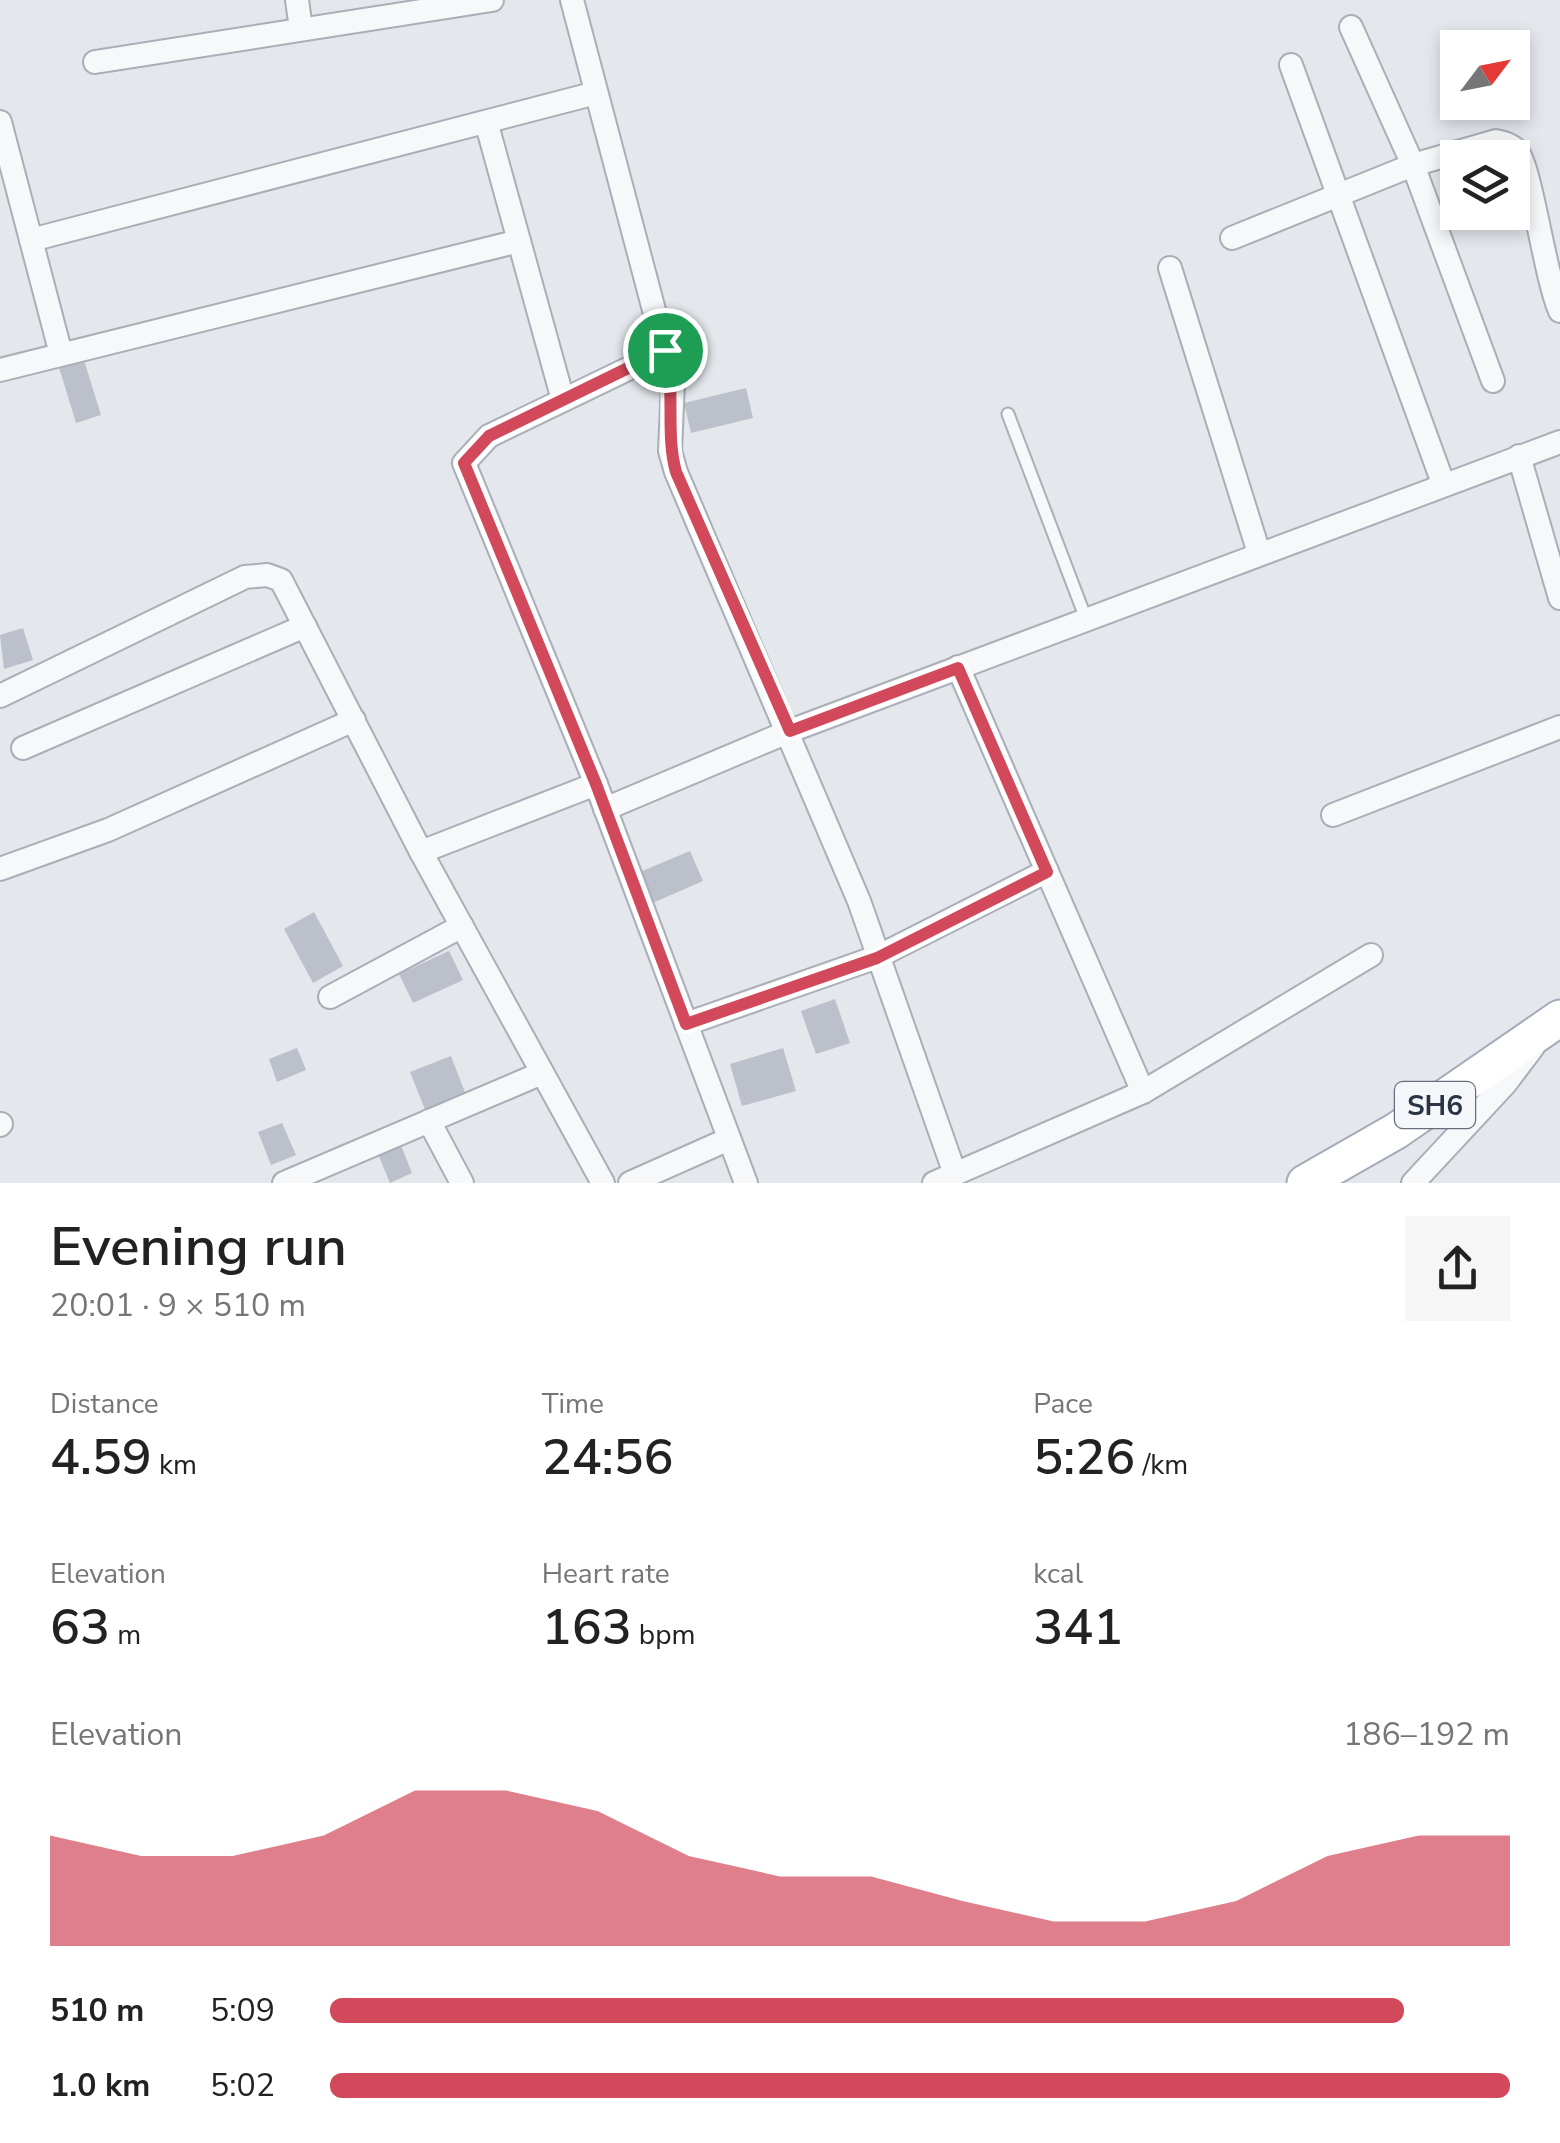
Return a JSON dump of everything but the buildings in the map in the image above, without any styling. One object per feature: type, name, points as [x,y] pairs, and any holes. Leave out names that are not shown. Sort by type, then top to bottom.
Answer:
[{"type":"main road","name":"SH6","points":[[1305,1183],[1396,1132],[1553,1023]]},
{"type":"street","points":[[297,0],[301,30]]},
{"type":"street","points":[[95,62],[301,30],[410,6],[492,0]]},
{"type":"street","points":[[572,0],[673,382],[670,451],[676,472],[860,901],[944,1178],[1143,1092],[1371,955]]},
{"type":"street","points":[[1351,27],[1413,165],[1493,381]]},
{"type":"street","points":[[1290,65],[1442,483]]},
{"type":"street","points":[[31,240],[596,94]]},
{"type":"street","points":[[0,122],[61,354]]},
{"type":"street","points":[[486,125],[564,400]]},
{"type":"street","points":[[1232,238],[1413,165],[1496,141],[1518,151],[1544,266],[1560,311]]},
{"type":"street","points":[[0,370],[519,241]]},
{"type":"street","points":[[1170,268],[1259,553]]},
{"type":"street","points":[[665,350],[489,436],[464,463],[606,809],[746,1183]]},
{"type":"street","points":[[606,809],[790,731],[1442,483],[1560,442]]},
{"type":"street","points":[[1519,456],[1560,598]]},
{"type":"street","points":[[0,696],[245,578],[267,574],[282,580],[421,852],[602,1183]]},
{"type":"street","points":[[24,748],[306,626]]},
{"type":"street","points":[[958,668],[1143,1092]]},
{"type":"street","points":[[0,869],[108,830],[354,720]]},
{"type":"street","points":[[1333,815],[1560,727]]},
{"type":"street","points":[[421,852],[596,784]]},
{"type":"street","points":[[686,1024],[877,958],[1047,872]]},
{"type":"street","points":[[330,997],[462,926]]},
{"type":"street","points":[[1413,1183],[1506,1084],[1553,1023]]},
{"type":"street","points":[[284,1183],[542,1073]]},
{"type":"street","points":[[429,1121],[462,1183]]},
{"type":"street","points":[[630,1183],[730,1139]]},
{"type":"lane","points":[[1008,414],[1086,619]]},
{"type":"route","points":[[665,350],[673,382],[670,451],[676,472],[790,731],[958,668],[1047,872],[877,958],[686,1024],[596,784],[464,463],[475,446],[489,436],[665,350]]}]
